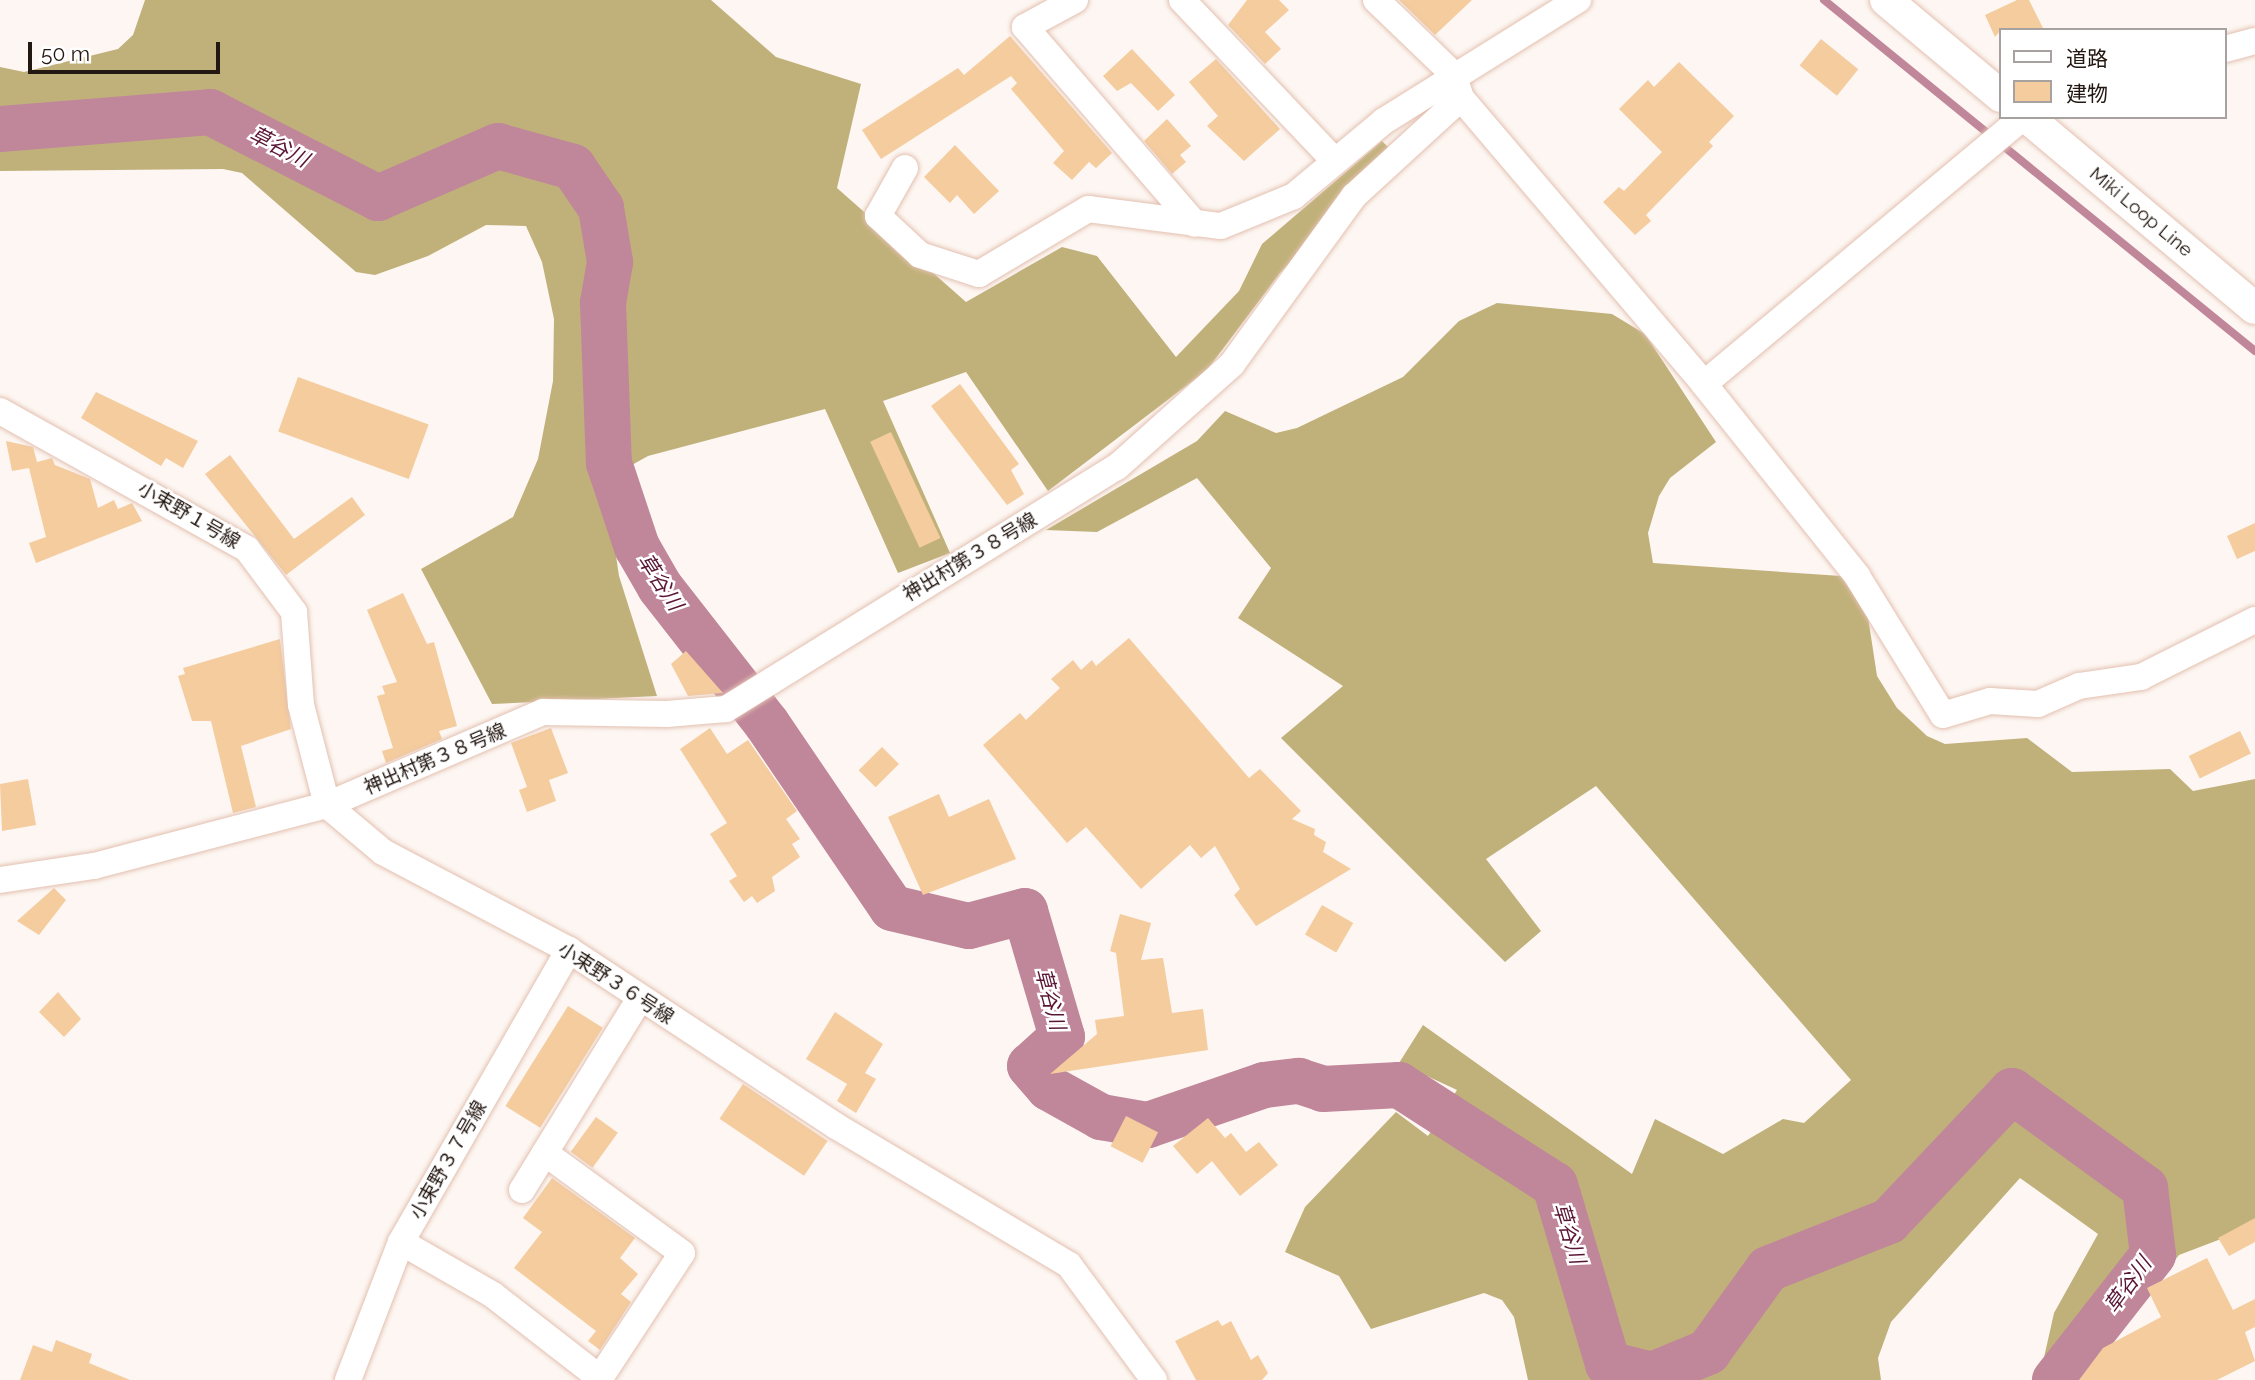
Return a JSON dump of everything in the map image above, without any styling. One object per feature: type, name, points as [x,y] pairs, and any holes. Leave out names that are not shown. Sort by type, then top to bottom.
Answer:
[{"type":"main road","points":[[1886,0],[2000,95]]},
{"type":"main road","name":"Miki Loop Line","points":[[2027,119],[2255,308]]},
{"type":"street","points":[[1075,0],[1025,27],[1195,224]]},
{"type":"street","points":[[1182,0],[1335,161]]},
{"type":"street","points":[[1376,0],[1457,86],[1704,384],[1857,576],[1943,715],[1990,701],[2038,704],[2079,685],[2141,677],[2255,621]]},
{"type":"street","points":[[905,169],[878,216],[920,255],[979,274],[1088,209],[1221,226],[1294,196],[1335,161],[1457,86],[1578,0]]},
{"type":"street","points":[[2227,48],[2255,41]]},
{"type":"street","name":"神出村第３８号線","points":[[327,805],[543,712],[667,714],[726,709],[761,683],[1117,467],[1232,364],[1354,196],[1457,86]]},
{"type":"street","points":[[1704,384],[2023,119]]},
{"type":"street","name":"小束野１号線","points":[[0,411],[247,549],[294,612],[302,705],[327,805]]},
{"type":"street","points":[[0,880],[94,866],[327,805]]},
{"type":"street","name":"小束野３６号線","points":[[327,805],[383,852],[569,950],[848,1133],[1069,1265],[1154,1380]]},
{"type":"street","name":"小束野３７号線","points":[[348,1380],[401,1242],[569,950]]},
{"type":"street","points":[[522,1191],[640,998]]},
{"type":"street","points":[[401,1242],[493,1295],[600,1378],[682,1253],[545,1153]]},
{"type":"shaded area","points":[[145,0],[711,0],[776,57],[861,84],[837,188],[966,302],[1062,247],[1097,256],[1176,357],[1239,291],[1262,244],[1382,141],[1392,151],[1280,273],[1207,370],[1048,491],[966,372],[883,401],[950,553],[898,573],[825,409],[648,456],[605,480],[619,576],[657,696],[492,704],[421,569],[513,517],[538,459],[553,381],[554,319],[542,262],[526,226],[486,225],[428,256],[375,275],[356,272],[242,173],[223,169],[0,171],[0,67],[24,72],[118,49],[133,35]]},
{"type":"shaded area","points":[[1497,303],[1612,314],[1645,334],[1716,442],[1670,478],[1659,496],[1648,533],[1653,563],[1841,576],[1866,604],[1877,676],[1897,708],[1927,736],[1945,744],[2027,738],[2072,772],[2170,769],[2193,791],[2255,779],[2255,1226],[2179,1255],[2080,1380],[2039,1380],[2054,1313],[2098,1234],[2020,1178],[1891,1322],[1878,1358],[1881,1380],[1528,1380],[1514,1317],[1502,1300],[1484,1293],[1371,1329],[1339,1276],[1285,1252],[1305,1207],[1396,1112],[1428,1136],[1457,1090],[1399,1063],[1423,1025],[1632,1174],[1655,1119],[1723,1154],[1783,1119],[1804,1123],[1851,1080],[1596,786],[1486,859],[1541,931],[1505,962],[1281,738],[1343,686],[1238,618],[1271,568],[1197,478],[1097,532],[1046,530],[1197,441],[1225,411],[1276,433],[1297,428],[1403,377],[1459,321]]},
{"type":"building","points":[[1247,0],[1279,0],[1289,10],[1265,32],[1281,49],[1265,64],[1228,25]]},
{"type":"building","points":[[1399,0],[1472,0],[1435,35]]},
{"type":"building","points":[[2017,0],[2029,0],[2043,28],[2000,28],[1995,37],[1985,15]]},
{"type":"building","points":[[1010,36],[1112,153],[1096,168],[1089,162],[1072,180],[1053,163],[1064,151],[1011,89],[1017,83],[1011,76],[881,159],[862,130],[958,68],[964,75]]},
{"type":"building","points":[[1821,39],[1858,69],[1837,96],[1800,65]]},
{"type":"building","points":[[1132,49],[1175,95],[1158,111],[1131,83],[1117,91],[1103,76]]},
{"type":"building","points":[[1216,59],[1280,129],[1244,161],[1207,126],[1218,116],[1189,82]]},
{"type":"building","points":[[1679,62],[1734,116],[1709,142],[1713,146],[1646,215],[1651,221],[1635,235],[1603,202],[1619,187],[1624,191],[1662,152],[1619,109],[1648,80],[1654,87]]},
{"type":"building","points":[[1167,119],[1191,146],[1180,155],[1186,162],[1172,174],[1144,141]]},
{"type":"building","points":[[955,145],[999,191],[974,214],[957,195],[950,203],[924,177]]},
{"type":"building","points":[[298,377],[429,425],[409,479],[278,432]]},
{"type":"building","points":[[960,384],[1019,464],[1011,470],[1024,494],[1007,505],[931,406]]},
{"type":"building","points":[[96,392],[198,441],[183,468],[166,458],[161,466],[81,418]]},
{"type":"building","points":[[891,432],[940,538],[920,548],[870,442]]},
{"type":"building","points":[[6,441],[33,447],[37,462],[52,458],[55,465],[90,479],[98,508],[114,500],[118,509],[132,503],[142,521],[36,563],[29,543],[46,537],[29,468],[12,471]]},
{"type":"building","points":[[230,455],[294,539],[352,497],[365,515],[286,575],[205,474]]},
{"type":"building","points":[[2255,523],[2255,551],[2237,559],[2227,536]]},
{"type":"building","points":[[403,593],[427,644],[434,642],[457,726],[439,731],[442,739],[386,763],[382,751],[393,748],[377,696],[385,694],[382,686],[397,682],[367,610]]},
{"type":"building","points":[[1129,638],[1249,778],[1260,769],[1301,811],[1292,819],[1315,829],[1314,835],[1326,842],[1323,852],[1351,869],[1256,926],[1234,895],[1240,889],[1215,846],[1201,858],[1190,845],[1141,889],[1086,827],[1067,843],[983,745],[1020,713],[1026,720],[1060,688],[1051,679],[1073,660],[1081,670],[1092,660],[1096,666]]},
{"type":"building","points":[[280,639],[291,729],[241,746],[256,807],[233,813],[211,721],[192,721],[178,676],[185,674],[183,668]]},
{"type":"building","points":[[686,651],[723,693],[688,696],[671,664]]},
{"type":"building","points":[[551,728],[568,773],[549,780],[556,801],[527,812],[519,790],[527,787],[511,743]]},
{"type":"building","points":[[710,728],[727,754],[748,740],[797,811],[786,819],[800,839],[792,844],[800,857],[772,877],[775,891],[757,903],[752,896],[744,902],[729,881],[737,876],[710,834],[727,823],[680,749]]},
{"type":"building","points":[[2240,731],[2251,753],[2200,778],[2189,756]]},
{"type":"building","points":[[882,747],[899,764],[876,787],[859,770]]},
{"type":"building","points":[[28,779],[36,825],[2,831],[0,784]]},
{"type":"building","points":[[939,794],[949,817],[989,799],[1016,859],[923,895],[888,817]]},
{"type":"building","points":[[54,888],[66,900],[39,935],[17,921]]},
{"type":"building","points":[[1322,905],[1353,923],[1336,952],[1305,934]]},
{"type":"building","points":[[1120,914],[1151,923],[1141,960],[1163,958],[1172,1013],[1203,1009],[1208,1050],[1050,1074],[1097,1034],[1095,1020],[1124,1016],[1116,953],[1110,951]]},
{"type":"building","points":[[58,992],[81,1019],[64,1037],[39,1012]]},
{"type":"building","points":[[568,1006],[603,1028],[540,1128],[505,1106]]},
{"type":"building","points":[[835,1012],[883,1044],[865,1073],[876,1079],[856,1113],[837,1101],[847,1084],[806,1059]]},
{"type":"building","points":[[743,1084],[828,1141],[804,1176],[720,1119]]},
{"type":"building","points":[[1126,1116],[1158,1132],[1143,1163],[1111,1146]]},
{"type":"building","points":[[596,1117],[618,1133],[593,1168],[571,1152]]},
{"type":"building","points":[[1208,1118],[1225,1138],[1231,1133],[1246,1152],[1259,1142],[1278,1165],[1240,1196],[1212,1161],[1197,1174],[1173,1146]]},
{"type":"building","points":[[552,1178],[635,1238],[620,1258],[638,1274],[621,1294],[631,1302],[600,1350],[588,1341],[596,1331],[514,1268],[542,1232],[523,1218]]},
{"type":"building","points":[[2255,1218],[2255,1242],[2229,1256],[2218,1238]]},
{"type":"building","points":[[2207,1258],[2233,1310],[2255,1299],[2255,1327],[2245,1332],[2255,1361],[2217,1380],[2079,1380],[2103,1348],[2161,1317],[2147,1288]]},
{"type":"building","points":[[1218,1320],[1222,1326],[1231,1321],[1251,1360],[1258,1355],[1268,1373],[1262,1380],[1196,1380],[1175,1341]]},
{"type":"building","points":[[56,1340],[92,1354],[89,1363],[130,1380],[20,1380],[33,1345],[52,1352]]},
{"type":"waterway","points":[[1824,0],[2255,351]]},
{"type":"waterway","name":"草谷川","points":[[0,129],[210,112],[378,198],[498,146],[573,167],[601,208],[610,262],[603,303],[609,463],[637,547],[660,587],[767,724],[892,908],[969,926],[1025,911],[1062,1037],[1030,1066],[1049,1088],[1101,1117],[1148,1125],[1264,1085],[1299,1081],[1323,1089],[1399,1085],[1555,1185],[1608,1364],[1652,1375],[1708,1352],[1768,1269],[1889,1221],[2012,1091],[2145,1188],[2153,1255],[2055,1380]]}]
